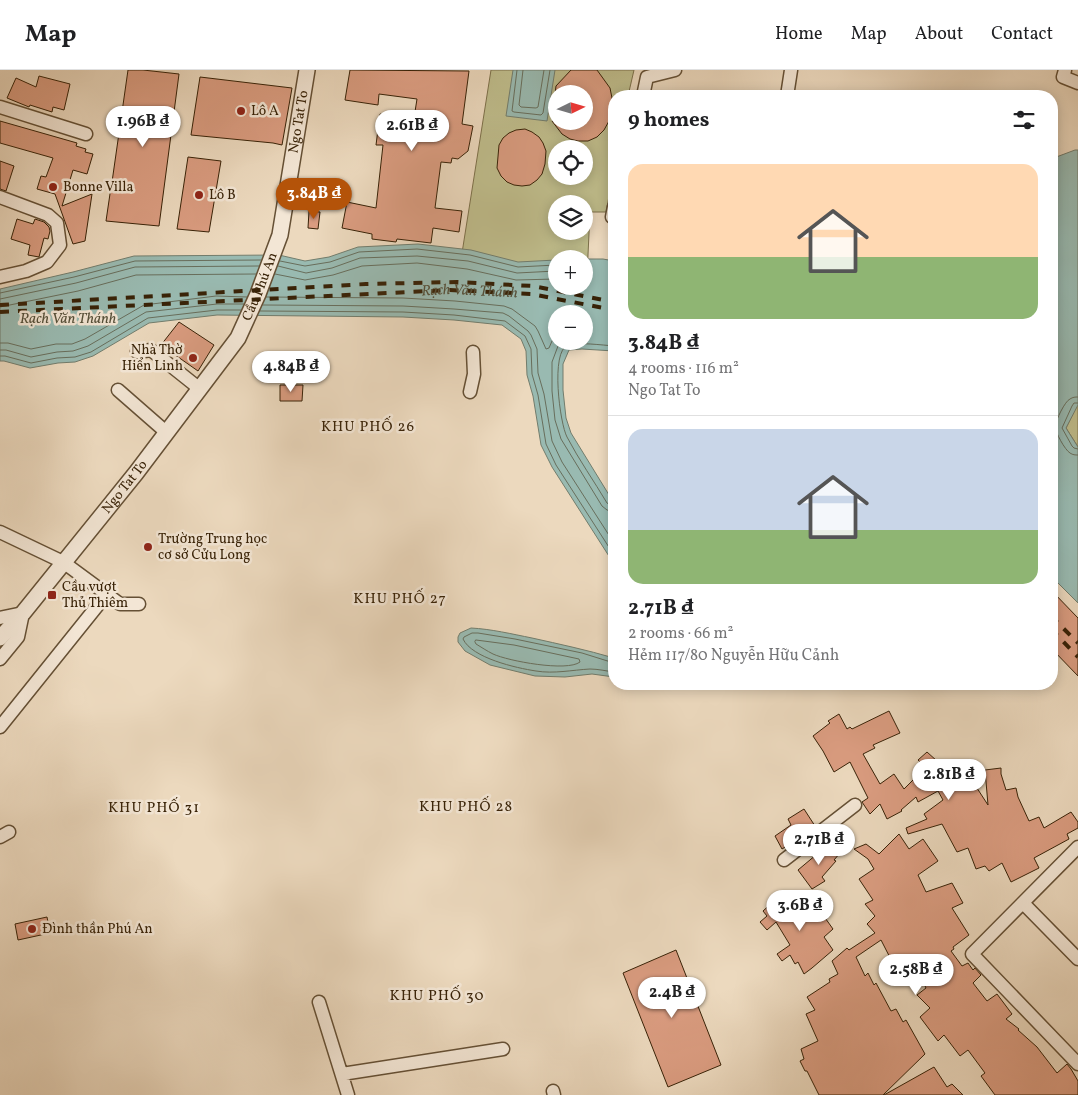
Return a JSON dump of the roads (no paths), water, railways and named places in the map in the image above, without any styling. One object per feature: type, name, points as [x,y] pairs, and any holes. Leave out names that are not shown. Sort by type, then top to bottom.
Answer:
[{"type":"street","name":"Ngo Tat To","points":[[280,235],[307,70]]},
{"type":"street","points":[[644,90],[647,77],[675,70]]},
{"type":"street","points":[[789,90],[791,70]]},
{"type":"street","points":[[1065,70],[1063,77],[1078,83]]},
{"type":"street","points":[[0,107],[86,134]]},
{"type":"street","points":[[0,198],[48,215],[57,223],[60,245],[47,262],[26,271],[0,276]]},
{"type":"street","name":"Cầu Phú An","points":[[238,338],[258,294],[280,235]]},
{"type":"street","name":"Ngo Tat To","points":[[2,629],[23,613],[136,473],[238,338]]},
{"type":"street","points":[[137,352],[151,350],[200,389]]},
{"type":"street","points":[[470,392],[474,374],[473,352]]},
{"type":"street","points":[[118,390],[166,432]]},
{"type":"street","points":[[0,532],[63,562],[120,604],[139,604]]},
{"type":"street","points":[[0,727],[106,595]]},
{"type":"street","points":[[0,659],[18,637],[23,613]]},
{"type":"street","points":[[784,860],[856,805]]},
{"type":"street","points":[[1078,847],[972,954],[1078,1064]]},
{"type":"street","points":[[1023,903],[1078,959]]},
{"type":"street","points":[[319,1002],[348,1095]]},
{"type":"street","points":[[342,1074],[503,1048]]},
{"type":"water","points":[[513,70],[555,70],[553,85],[548,85],[547,121],[506,116]]},
{"type":"water","points":[[1078,150],[1078,405],[1066,428],[1078,447],[1078,603],[1058,583],[1058,156]]},
{"type":"water","name":"Rạch Văn Thánh","points":[[418,244],[471,250],[518,262],[548,260],[548,295],[593,295],[593,259],[608,260],[608,351],[593,350],[593,305],[548,305],[548,350],[569,350],[563,364],[566,418],[571,433],[608,493],[608,555],[552,467],[541,445],[533,396],[527,375],[526,351],[521,339],[502,325],[403,317],[217,315],[149,323],[93,356],[75,362],[30,368],[0,361],[0,289],[134,256],[279,255],[305,261],[329,257],[358,247]]},
{"type":"water","points":[[471,628],[494,631],[608,656],[608,676],[592,674],[565,677],[535,676],[490,665],[465,651],[458,642],[460,633]]},
{"type":"railway","points":[[0,305],[366,284],[457,282],[533,286],[608,301]]},
{"type":"railway","points":[[0,312],[450,290],[531,294],[608,309]]},
{"type":"railway","points":[[1058,623],[1078,643]]},
{"type":"railway","points":[[1058,636],[1078,657]]},
{"type":"place","name":"Lô A","points":[[241,111]]},
{"type":"place","name":"Bonne Villa","points":[[53,187]]},
{"type":"place","name":"Lô B","points":[[199,195]]},
{"type":"place","name":"Nhà Thờ Hiển Linh","points":[[193,358]]},
{"type":"place","name":"Trường Trung học cơ sở Cửu Long","points":[[148,547]]},
{"type":"place","name":"Cầu vượt Thủ Thiêm","points":[[52,595]]},
{"type":"place","name":"Đình thần Phú An","points":[[32,929]]},
{"type":"district","name":"KHU PHỐ 26","points":[[368,427]]},
{"type":"district","name":"KHU PHỐ 27","points":[[400,599]]},
{"type":"district","name":"KHU PHỐ 28","points":[[466,807]]},
{"type":"district","name":"KHU PHỐ 31","points":[[154,808]]},
{"type":"district","name":"KHU PHỐ 30","points":[[437,996]]}]
